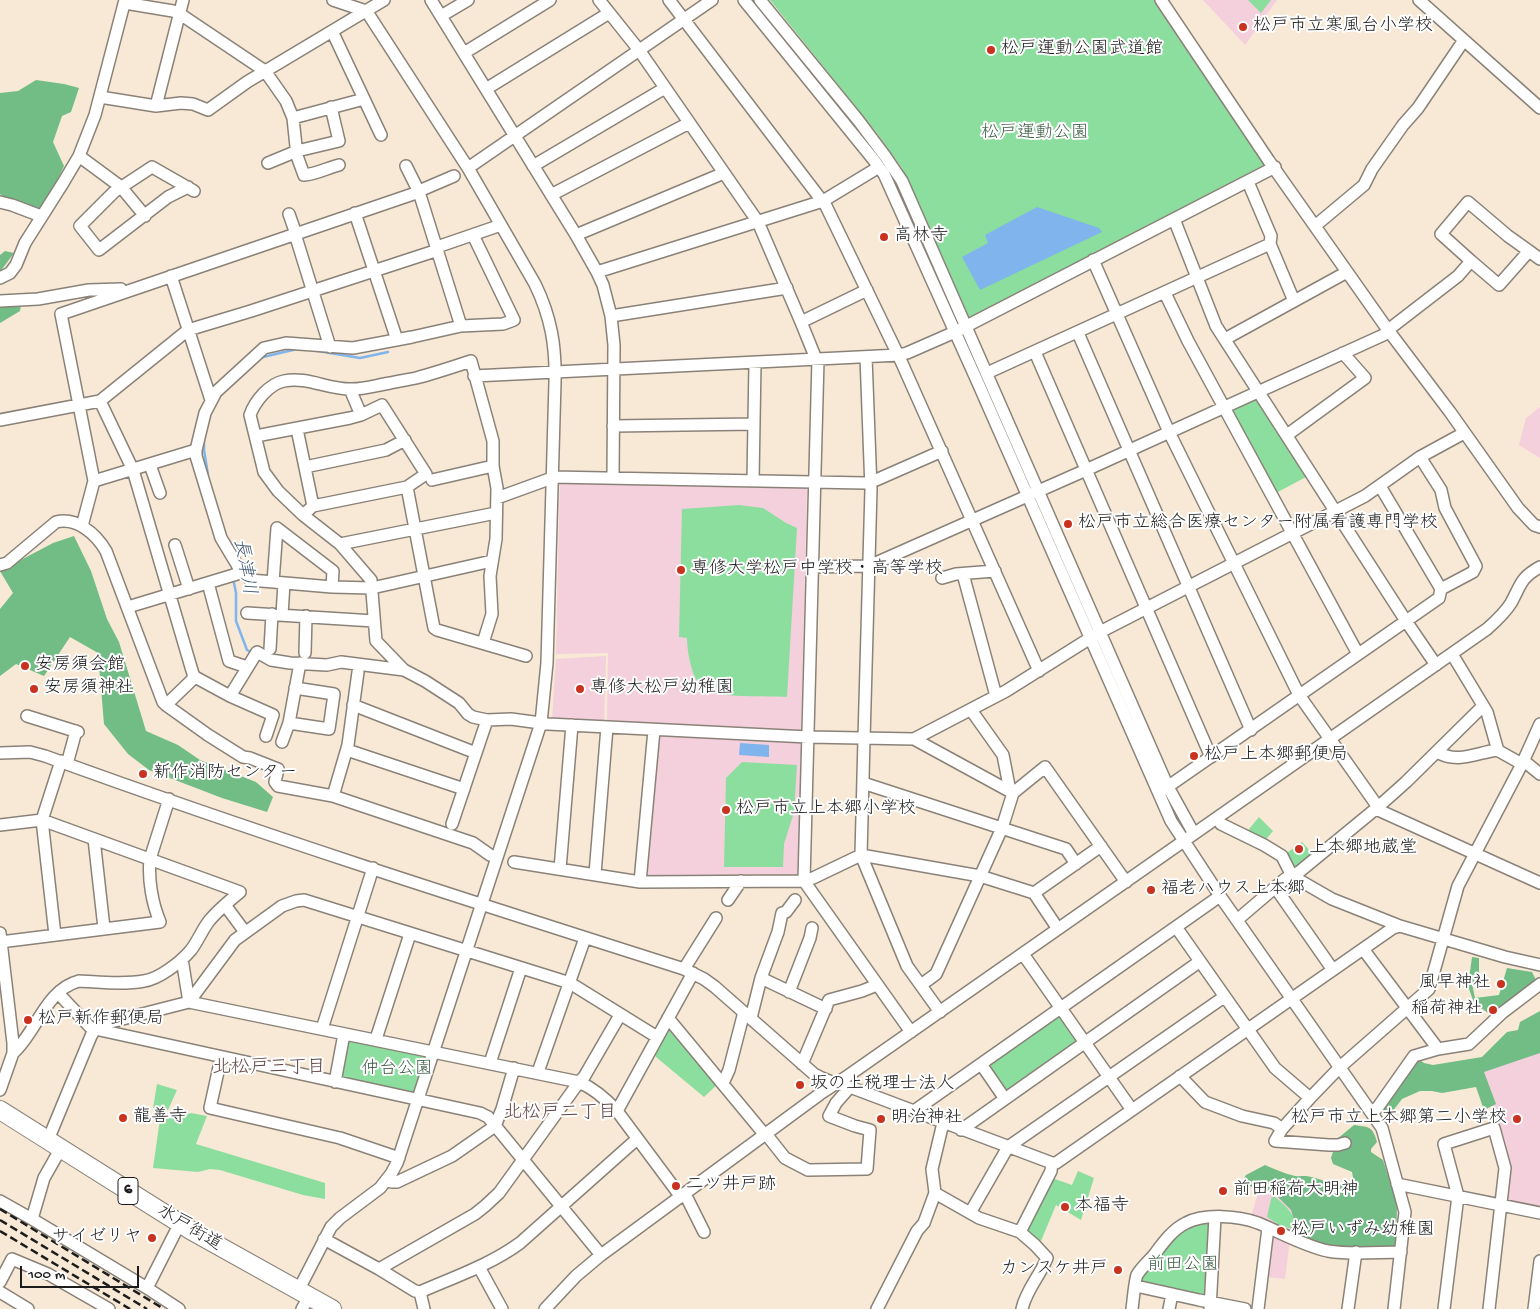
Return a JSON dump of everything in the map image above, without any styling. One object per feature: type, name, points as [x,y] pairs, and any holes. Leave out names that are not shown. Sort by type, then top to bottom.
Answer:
[{"type":"highway","name":"水戸街道","points":[[0,1110],[303,1299],[332,1309]]},
{"type":"street","points":[[156,106],[183,0]]},
{"type":"street","points":[[303,1299],[324,1239],[332,1226],[387,1181],[399,1158],[541,724],[546,663],[555,372],[552,330],[535,284],[468,168],[366,11],[333,0]]},
{"type":"street","points":[[100,97],[156,106],[181,103],[193,104],[208,110],[230,93],[265,71],[384,0]]},
{"type":"street","points":[[431,0],[576,235],[603,285],[611,316],[614,345],[613,477]]},
{"type":"street","points":[[441,16],[468,0]]},
{"type":"street","points":[[464,54],[550,0]]},
{"type":"street","points":[[599,0],[639,50],[758,222],[816,360],[816,482],[804,881],[911,1032]]},
{"type":"street","points":[[668,0],[823,201],[899,355],[1039,671]]},
{"type":"street","points":[[468,168],[712,0]]},
{"type":"street","points":[[744,0],[879,167],[888,182],[1171,821],[1220,896],[1382,1128],[1405,1212],[1394,1309]]},
{"type":"street","points":[[760,0],[858,120],[886,156],[902,181],[1168,787],[1194,834]]},
{"type":"street","points":[[1160,0],[1389,331],[1518,508],[1534,525],[1540,527]]},
{"type":"street","points":[[1419,0],[1540,108]]},
{"type":"street","points":[[0,278],[10,272],[16,265],[25,243],[79,156],[95,115],[125,1],[180,14],[265,71],[286,101],[293,118],[297,151],[304,175],[315,174],[339,165]]},
{"type":"street","points":[[486,89],[609,13]]},
{"type":"street","points":[[332,31],[381,135]]},
{"type":"street","points":[[1315,226],[1364,185],[1372,168],[1403,125],[1418,108],[1464,40]]},
{"type":"street","points":[[534,166],[665,88]]},
{"type":"street","points":[[293,118],[364,99]]},
{"type":"street","points":[[268,164],[297,151],[339,141],[331,107]]},
{"type":"street","points":[[848,128],[858,120]]},
{"type":"street","points":[[551,195],[689,123]]},
{"type":"street","points":[[79,156],[121,187],[145,216]]},
{"type":"street","points":[[406,166],[419,191],[460,326]]},
{"type":"street","points":[[152,167],[191,189],[168,197],[98,250],[80,226],[121,187],[152,167]]},
{"type":"street","points":[[597,272],[823,201],[879,167]]},
{"type":"street","points":[[474,376],[816,360],[907,353],[955,332],[1275,167]]},
{"type":"street","points":[[576,235],[724,173]]},
{"type":"street","points":[[82,526],[94,481],[61,314],[419,191],[454,176]]},
{"type":"street","points":[[1248,182],[1271,236],[1270,244],[1294,301]]},
{"type":"street","points":[[0,202],[12,204],[41,216]]},
{"type":"street","points":[[1528,251],[1499,285],[1441,234],[1468,202],[1508,236],[1540,259]]},
{"type":"street","points":[[355,213],[397,340]]},
{"type":"street","points":[[289,214],[330,346]]},
{"type":"street","points":[[1174,219],[1216,326],[1436,665]]},
{"type":"street","points":[[0,420],[100,401],[188,330],[374,271],[501,226]]},
{"type":"street","points":[[128,607],[237,574],[239,568],[221,538],[196,456],[196,450],[205,413],[216,392],[264,348],[286,343],[353,348],[460,326],[503,324],[514,320],[473,235]]},
{"type":"street","points":[[978,383],[1035,352],[1270,244]]},
{"type":"street","points":[[1092,260],[1169,432],[1299,695],[1377,808],[1540,883]]},
{"type":"street","points":[[813,567],[869,566],[1343,353],[1389,331],[1458,276],[1471,261]]},
{"type":"street","points":[[1225,339],[1347,272]]},
{"type":"street","points":[[171,276],[211,400]]},
{"type":"street","points":[[611,316],[787,288]]},
{"type":"street","points":[[0,309],[89,290],[133,289]]},
{"type":"street","points":[[801,322],[867,290]]},
{"type":"street","points":[[1165,293],[1188,340],[1358,654]]},
{"type":"street","points":[[0,301],[48,298]]},
{"type":"street","points":[[1078,332],[1251,730]]},
{"type":"street","points":[[1035,352],[1211,757]]},
{"type":"street","points":[[1287,435],[1366,378],[1343,353]]},
{"type":"street","points":[[866,357],[870,482],[869,566],[860,855],[907,966],[940,1012]]},
{"type":"street","points":[[483,643],[492,614],[490,584],[496,539],[497,498],[493,466],[493,441],[471,361],[416,378],[367,388],[350,389],[302,380],[292,380],[278,383],[269,388],[252,408],[250,414],[264,472],[278,491],[303,515],[340,544],[371,580],[376,641],[404,670],[459,703],[468,714],[487,720],[511,720],[541,724],[808,737],[914,739],[996,696],[1100,632],[1365,496],[1420,457],[1464,432]]},
{"type":"street","points":[[753,480],[755,363]]},
{"type":"street","points":[[350,389],[361,415]]},
{"type":"street","points":[[100,401],[132,470],[193,674],[195,677],[230,696],[273,715],[266,736]]},
{"type":"street","points":[[256,436],[361,415],[382,405],[426,474],[407,487],[313,506],[303,515]]},
{"type":"street","points":[[613,426],[754,424]]},
{"type":"street","points":[[297,429],[313,506]]},
{"type":"street","points":[[305,467],[386,450],[405,440]]},
{"type":"street","points":[[94,481],[196,450]]},
{"type":"street","points":[[497,498],[552,478],[613,477],[865,483],[942,451]]},
{"type":"street","points":[[1420,457],[1441,490],[1445,508],[1476,566],[1473,572],[1441,589]]},
{"type":"street","points":[[150,465],[160,493]]},
{"type":"street","points":[[432,480],[493,466]]},
{"type":"street","points":[[1158,793],[1439,598],[1441,589],[1380,486]]},
{"type":"street","points":[[407,487],[434,628],[526,656]]},
{"type":"street","points":[[340,544],[496,513]]},
{"type":"street","points":[[0,565],[7,563],[56,522],[68,521],[82,526],[101,543],[106,551],[166,705],[243,757],[278,768],[275,782],[278,786],[333,796],[473,843],[490,855],[497,857]]},
{"type":"street","points":[[270,649],[277,614],[279,582],[277,528],[333,571],[332,587]]},
{"type":"street","points":[[176,545],[189,589]]},
{"type":"street","points":[[250,580],[332,587],[372,588],[492,561]]},
{"type":"street","points":[[545,1309],[571,1281],[601,1255],[820,1094],[1487,629],[1510,604],[1522,581],[1528,574],[1540,567]]},
{"type":"street","points":[[942,578],[995,571]]},
{"type":"street","points":[[963,574],[996,696]]},
{"type":"street","points":[[208,583],[229,661],[247,667]]},
{"type":"street","points":[[247,613],[374,621]]},
{"type":"street","points":[[282,742],[289,722],[303,658],[306,616]]},
{"type":"street","points":[[230,696],[257,652],[271,660],[303,658],[327,665],[341,662],[404,670]]},
{"type":"street","points":[[1452,654],[1487,712],[1498,751]]},
{"type":"street","points":[[333,796],[347,750],[358,672]]},
{"type":"street","points":[[166,705],[195,677]]},
{"type":"street","points":[[289,722],[329,729],[334,694],[296,688]]},
{"type":"street","points":[[353,705],[476,754]]},
{"type":"street","points":[[1237,920],[1285,879],[1292,876],[1377,808],[1483,706]]},
{"type":"street","points":[[921,984],[936,974],[1002,828],[1011,792],[1003,755],[971,710]]},
{"type":"street","points":[[27,716],[77,729],[42,820],[55,935]]},
{"type":"street","points":[[452,824],[487,720]]},
{"type":"street","points":[[1345,1143],[1329,1145],[1275,1141],[1282,1129],[1340,1068],[1429,989],[1458,886],[1523,762],[1540,724]]},
{"type":"street","points":[[560,869],[572,725]]},
{"type":"street","points":[[595,874],[607,727]]},
{"type":"street","points":[[640,882],[654,730]]},
{"type":"street","points":[[914,739],[1011,792]]},
{"type":"street","points":[[347,750],[464,789]]},
{"type":"street","points":[[1437,752],[1446,757],[1458,758],[1498,751],[1523,762],[1540,774]]},
{"type":"street","points":[[0,754],[30,752],[45,756],[373,868],[688,971],[715,987],[814,1074],[835,1084],[850,1087],[1052,1163],[1056,1163],[1363,948],[1393,928],[1400,926]]},
{"type":"street","points":[[1011,792],[1045,767],[1126,882]]},
{"type":"street","points":[[863,783],[1066,849],[1076,864]]},
{"type":"street","points":[[0,1090],[13,1053],[0,939],[55,935],[160,922],[153,905],[150,859],[169,799]]},
{"type":"street","points":[[1217,818],[1221,824],[1282,856],[1292,876],[1332,899],[1400,926],[1505,957],[1540,965]]},
{"type":"street","points":[[0,825],[42,820],[240,892],[225,904],[207,923],[191,949],[172,967],[146,981],[132,983],[79,981],[71,983],[48,1004],[21,1045],[13,1053]]},
{"type":"street","points":[[94,839],[104,928]]},
{"type":"street","points":[[1034,893],[1101,846]]},
{"type":"street","points":[[514,862],[640,882],[804,881],[860,855],[980,876],[1034,893],[1058,929]]},
{"type":"street","points":[[322,1029],[373,868]]},
{"type":"street","points":[[728,900],[741,881]]},
{"type":"street","points":[[1275,887],[1333,970]]},
{"type":"street","points":[[914,1111],[1220,896]]},
{"type":"street","points":[[189,1002],[234,940],[282,906],[304,900],[570,983],[657,1037]]},
{"type":"street","points":[[723,1083],[778,932],[782,913],[786,912],[795,900]]},
{"type":"street","points":[[225,904],[245,932]]},
{"type":"street","points":[[617,1111],[668,1018],[688,971],[716,918]]},
{"type":"street","points":[[1176,927],[1274,1068],[1310,1098]]},
{"type":"street","points":[[789,992],[812,928]]},
{"type":"street","points":[[376,1040],[410,934]]},
{"type":"street","points":[[538,1072],[585,938]]},
{"type":"street","points":[[1363,948],[1438,1049]]},
{"type":"street","points":[[1022,954],[1132,1110]]},
{"type":"street","points":[[182,959],[189,1002]]},
{"type":"street","points":[[961,1130],[1199,962]]},
{"type":"street","points":[[490,1063],[521,968]]},
{"type":"street","points":[[761,978],[826,1009]]},
{"type":"street","points":[[1372,1113],[1414,1056],[1438,1049],[1469,1044],[1502,1013],[1540,984]]},
{"type":"street","points":[[802,1064],[829,1000],[862,992],[877,985]]},
{"type":"street","points":[[58,993],[90,1027],[95,1029],[480,1113],[488,1117],[496,1126],[601,1255]]},
{"type":"street","points":[[970,1213],[1008,1147],[1224,997]]},
{"type":"street","points":[[32,1218],[54,1144],[95,1029],[111,1022],[189,1002],[538,1072],[579,1082],[597,1092],[617,1111],[683,1196],[704,1232]]},
{"type":"street","points":[[378,1269],[475,1214],[499,1193],[584,1077],[620,1015]]},
{"type":"street","points":[[668,1018],[785,1158],[808,1170],[867,1169],[870,1130],[829,1116],[836,1103],[850,1087]]},
{"type":"street","points":[[0,1029],[12,1036]]},
{"type":"street","points":[[335,1082],[344,1034]]},
{"type":"street","points":[[221,1058],[210,1108],[340,1138],[399,1158]]},
{"type":"street","points":[[980,1064],[1005,1099]]},
{"type":"street","points":[[387,1181],[397,1182],[452,1156],[496,1126],[514,1068]]},
{"type":"street","points":[[1180,1076],[1205,1102],[1242,1116],[1274,1123],[1282,1129]]},
{"type":"street","points":[[877,1309],[917,1231],[924,1223],[935,1193],[932,1170],[943,1123]]},
{"type":"street","points":[[1444,1309],[1458,1196],[1444,1144],[1494,1128],[1505,1168],[1489,1309]]},
{"type":"street","points":[[324,1239],[415,1291],[420,1292],[479,1267],[504,1254],[562,1206],[637,1139]]},
{"type":"street","points":[[1020,1232],[1051,1171],[1052,1163]]},
{"type":"street","points":[[1397,1184],[1540,1213]]},
{"type":"street","points":[[935,1193],[979,1218],[1020,1232],[1047,1258],[1040,1274],[1030,1288],[1022,1309]]},
{"type":"street","points":[[0,1201],[32,1218],[179,1309]]},
{"type":"street","points":[[1210,1306],[1215,1217]]},
{"type":"street","points":[[1132,1309],[1137,1275],[1176,1230],[1186,1222],[1200,1218],[1243,1219],[1329,1251],[1401,1252]]},
{"type":"street","points":[[147,1288],[180,1224]]},
{"type":"street","points":[[1258,1309],[1268,1228]]},
{"type":"street","points":[[1348,1309],[1356,1252]]},
{"type":"street","points":[[0,1282],[12,1259],[48,1274],[109,1309]]},
{"type":"street","points":[[1534,1309],[1540,1261]]},
{"type":"street","points":[[479,1267],[502,1309]]},
{"type":"street","points":[[1136,1286],[1172,1294],[1210,1306],[1245,1309]]},
{"type":"street","points":[[0,1292],[28,1309]]},
{"type":"street","points":[[420,1292],[424,1309]]},
{"type":"street","points":[[1169,1309],[1172,1294]]},
{"type":"shaded area","name":"松戸市立寒風台小学校","points":[[1203,0],[1277,0],[1245,45]]},
{"type":"shaded area","points":[[1540,407],[1540,458],[1519,445],[1526,418]]},
{"type":"shaded area","name":"専修大学松戸中学校・高等学校","points":[[560,480],[674,485],[807,487],[801,732],[607,724],[608,653],[556,654]]},
{"type":"shaded area","name":"専修大松戸幼稚園","points":[[606,656],[604,722],[552,719],[556,659]]},
{"type":"shaded area","name":"松戸市立上本郷小学校","points":[[659,734],[800,741],[803,744],[799,875],[644,877],[657,736]]},
{"type":"shaded area","name":"松戸市立上本郷第二小学校","points":[[1540,1019],[1540,1208],[1508,1203],[1504,1200],[1509,1168],[1480,1070]]},
{"type":"shaded area","name":"松戸いずみ幼稚園","points":[[1260,1186],[1272,1189],[1298,1216],[1302,1232],[1291,1230],[1285,1279],[1266,1277],[1271,1226],[1251,1217]]},
{"type":"green space","name":"松戸運動公園","points":[[770,0],[1157,0],[1264,165],[969,319],[902,168],[876,132]]},
{"type":"green space","points":[[1248,0],[1271,0],[1261,13]]},
{"type":"green space","points":[[36,80],[79,88],[71,112],[62,116],[53,142],[64,166],[46,205],[38,212],[8,200],[0,194],[0,93],[18,91]]},
{"type":"green space","points":[[5,251],[14,253],[0,272],[0,255]]},
{"type":"green space","points":[[0,304],[21,305],[20,311],[0,323]]},
{"type":"green space","points":[[1255,398],[1259,400],[1306,473],[1306,477],[1276,493],[1231,414],[1232,408]]},
{"type":"green space","points":[[739,505],[763,508],[797,528],[787,697],[718,694],[703,689],[693,672],[689,658],[687,638],[679,637],[682,509]]},
{"type":"green space","points":[[74,536],[91,571],[107,619],[119,642],[146,731],[178,745],[200,760],[256,782],[273,797],[267,812],[222,798],[149,770],[128,754],[104,724],[98,653],[70,637],[44,676],[16,664],[0,676],[0,609],[13,593],[0,571],[53,543]]},
{"type":"green space","points":[[742,762],[797,765],[794,812],[784,844],[783,867],[724,867],[726,778]]},
{"type":"green space","points":[[1259,817],[1273,831],[1264,842],[1244,835]]},
{"type":"green space","points":[[1302,842],[1314,855],[1296,870],[1284,855]]},
{"type":"green space","points":[[1472,957],[1479,958],[1479,976],[1472,984],[1475,998],[1499,995],[1507,968],[1532,972],[1537,982],[1491,1015],[1474,1003],[1468,986]]},
{"type":"green space","points":[[1540,1011],[1540,1053],[1484,1072],[1496,1104],[1484,1110],[1476,1087],[1442,1093],[1420,1091],[1402,1099],[1389,1116],[1381,1109],[1418,1059],[1433,1065],[1482,1057],[1507,1032],[1518,1030],[1520,1022]]},
{"type":"green space","points":[[1057,1015],[1062,1017],[1079,1040],[1008,1094],[987,1064]]},
{"type":"green space","points":[[671,1026],[719,1083],[704,1097],[656,1057],[653,1050],[666,1027]]},
{"type":"green space","name":"仲台公園","points":[[348,1038],[423,1053],[425,1059],[414,1093],[340,1081]]},
{"type":"green space","points":[[157,1084],[177,1090],[168,1110],[153,1108]]},
{"type":"green space","points":[[191,1113],[207,1116],[196,1144],[325,1183],[325,1199],[303,1195],[220,1170],[210,1169],[198,1172],[153,1168],[160,1119],[175,1118]]},
{"type":"green space","points":[[1354,1125],[1369,1128],[1374,1133],[1377,1142],[1371,1149],[1371,1152],[1383,1160],[1397,1204],[1396,1246],[1333,1247],[1296,1236],[1296,1227],[1291,1210],[1273,1192],[1240,1184],[1246,1175],[1265,1165],[1284,1173],[1295,1176],[1309,1176],[1337,1185],[1354,1183],[1352,1172],[1333,1164],[1331,1158],[1337,1139]]},
{"type":"green space","points":[[1078,1171],[1094,1178],[1081,1220],[1056,1205],[1041,1241],[1026,1231],[1052,1178],[1072,1185]]},
{"type":"green space","points":[[1272,1195],[1290,1212],[1296,1226],[1293,1229],[1281,1226],[1267,1217]]},
{"type":"green space","name":"前田公園","points":[[1208,1222],[1211,1226],[1207,1299],[1140,1284],[1139,1279],[1171,1239],[1189,1226]]},
{"type":"water","points":[[1037,207],[1099,228],[1102,232],[980,290],[962,257],[988,243],[985,235]]},
{"type":"water","points":[[740,743],[769,745],[769,757],[739,755]]},
{"type":"waterway","points":[[259,358],[297,349]]},
{"type":"waterway","points":[[312,350],[360,358],[388,352]]},
{"type":"waterway","name":"長津川","points":[[204,441],[208,475]]},
{"type":"waterway","name":"長津川","points":[[233,578],[236,593],[236,621],[247,650],[251,652]]},
{"type":"railway","points":[[0,1209],[164,1309]]},
{"type":"railway","points":[[0,1220],[147,1309]]},
{"type":"railway","points":[[0,1231],[130,1309]]},
{"type":"place","name":"松戸市立寒風台小学校","points":[[1243,27]]},
{"type":"place","name":"松戸運動公園武道館","points":[[991,50]]},
{"type":"place","name":"高林寺","points":[[884,237]]},
{"type":"place","name":"松戸市立総合医療センター附属看護専門学校","points":[[1068,524]]},
{"type":"place","name":"専修大学松戸中学校・高等学校","points":[[681,570]]},
{"type":"place","name":"安房須会館","points":[[25,666]]},
{"type":"place","name":"安房須神社","points":[[34,689]]},
{"type":"place","name":"専修大松戸幼稚園","points":[[580,689]]},
{"type":"place","name":"松戸上本郷郵便局","points":[[1194,756]]},
{"type":"place","name":"新作消防センター","points":[[143,774]]},
{"type":"place","name":"松戸市立上本郷小学校","points":[[726,810]]},
{"type":"place","name":"上本郷地蔵堂","points":[[1299,849]]},
{"type":"place","name":"福老ハウス上本郷","points":[[1151,890]]},
{"type":"place","name":"風早神社","points":[[1501,984]]},
{"type":"place","name":"稲荷神社","points":[[1493,1010]]},
{"type":"place","name":"松戸新作郵便局","points":[[28,1020]]},
{"type":"place","name":"坂の上税理士法人","points":[[800,1085]]},
{"type":"place","name":"龍善寺","points":[[123,1118]]},
{"type":"place","name":"明治神社","points":[[881,1119]]},
{"type":"place","name":"松戸市立上本郷第二小学校","points":[[1517,1119]]},
{"type":"place","name":"二ツ井戸跡","points":[[676,1186]]},
{"type":"place","name":"前田稲荷大明神","points":[[1223,1191]]},
{"type":"place","name":"本福寺","points":[[1065,1207]]},
{"type":"place","name":"松戸いずみ幼稚園","points":[[1281,1231]]},
{"type":"place","name":"サイゼリヤ","points":[[152,1238]]},
{"type":"place","name":"カンスケ井戸","points":[[1118,1270]]},
{"type":"district","name":"北松戸三丁目","points":[[269,1069]]},
{"type":"district","name":"北松戸二丁目","points":[[560,1114]]}]
